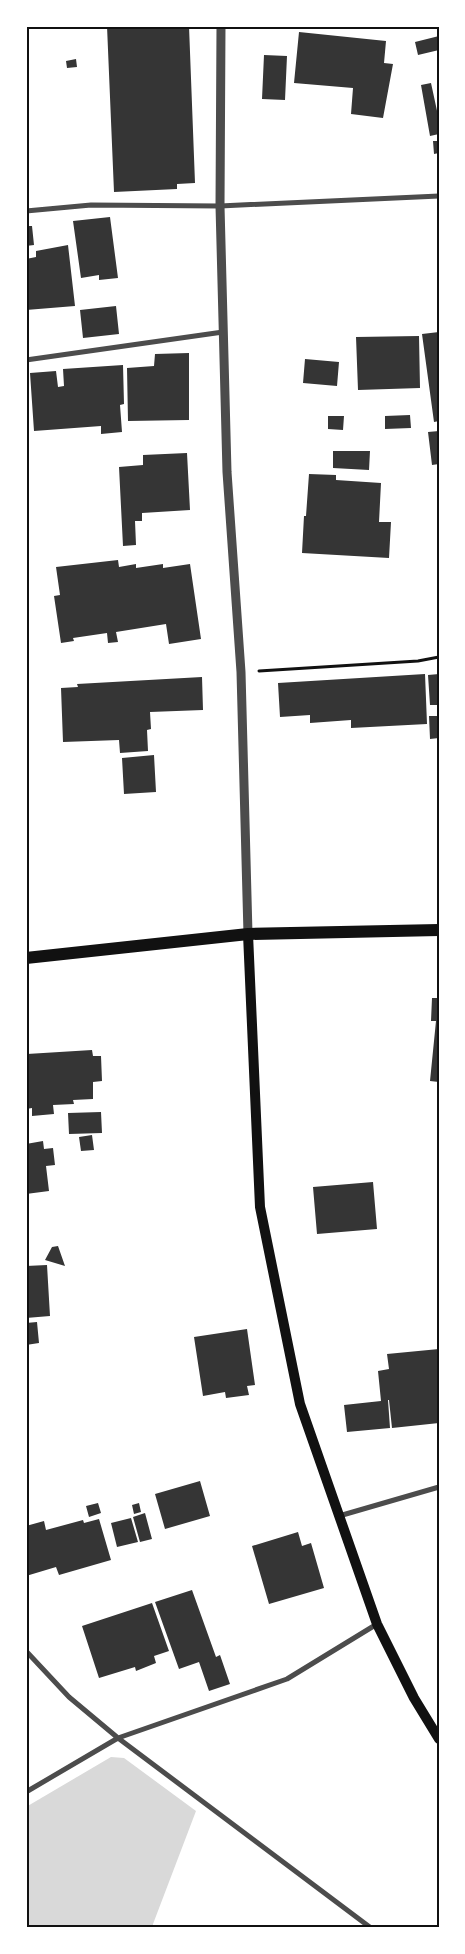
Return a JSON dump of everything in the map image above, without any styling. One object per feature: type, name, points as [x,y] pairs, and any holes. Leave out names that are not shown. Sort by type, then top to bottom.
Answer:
[{"type":"main road","points":[[26,958],[248,934],[439,930]]},
{"type":"main road","points":[[248,934],[260,1207],[300,1404],[377,1624],[414,1698],[439,1739]]},
{"type":"street","points":[[221,26],[220,206],[228,472],[241,672],[248,934]]},
{"type":"street","points":[[26,211],[91,205],[220,206],[439,196]]},
{"type":"street","points":[[26,360],[224,332]]},
{"type":"street","points":[[339,1516],[439,1487]]},
{"type":"street","points":[[26,1792],[118,1738],[287,1679],[377,1624]]},
{"type":"street","points":[[26,1651],[69,1697],[118,1738],[371,1928]]},
{"type":"path","points":[[241,672],[418,661],[439,657]]},
{"type":"shaded area","points":[[111,1757],[124,1758],[196,1811],[153,1928],[26,1928],[26,1807]]},
{"type":"building","points":[[107,26],[189,26],[195,183],[177,184],[177,189],[114,192]]},
{"type":"building","points":[[299,32],[386,41],[384,63],[393,64],[383,118],[351,114],[353,88],[294,83]]},
{"type":"building","points":[[439,36],[439,50],[418,55],[415,42]]},
{"type":"building","points":[[264,55],[287,56],[285,100],[262,99]]},
{"type":"building","points":[[76,59],[77,67],[67,68],[66,61]]},
{"type":"building","points":[[431,83],[439,120],[439,134],[430,136],[421,85]]},
{"type":"building","points":[[433,141],[439,141],[439,153],[434,154]]},
{"type":"building","points":[[110,217],[118,278],[99,280],[99,275],[81,278],[73,221]]},
{"type":"building","points":[[26,226],[32,226],[34,245],[26,246]]},
{"type":"building","points":[[68,245],[75,306],[26,310],[26,259],[36,257],[36,251]]},
{"type":"building","points":[[116,306],[119,334],[83,338],[80,310]]},
{"type":"building","points":[[439,332],[439,421],[434,422],[422,334]]},
{"type":"building","points":[[419,336],[420,388],[358,390],[356,337]]},
{"type":"building","points":[[189,353],[189,420],[128,421],[127,368],[154,366],[155,354]]},
{"type":"building","points":[[305,359],[339,362],[337,386],[303,383]]},
{"type":"building","points":[[123,365],[124,404],[120,405],[122,432],[101,434],[101,426],[34,431],[30,373],[56,371],[58,387],[64,386],[63,369]]},
{"type":"building","points":[[410,415],[411,428],[385,429],[385,416]]},
{"type":"building","points":[[328,416],[344,416],[343,430],[328,429]]},
{"type":"building","points":[[439,431],[439,464],[432,465],[428,432]]},
{"type":"building","points":[[333,451],[370,451],[369,470],[333,468]]},
{"type":"building","points":[[187,453],[190,510],[142,513],[142,521],[135,521],[136,545],[123,546],[119,467],[143,465],[143,455]]},
{"type":"building","points":[[309,474],[336,475],[336,480],[381,483],[379,522],[391,522],[389,558],[302,553]]},
{"type":"building","points":[[118,560],[119,567],[136,564],[136,568],[163,564],[163,568],[190,564],[201,639],[169,644],[166,624],[116,632],[118,642],[108,643],[107,633],[73,638],[74,641],[61,643],[54,596],[60,595],[56,567]]},
{"type":"building","points":[[425,674],[427,724],[351,728],[351,720],[310,723],[310,715],[280,717],[278,683]]},
{"type":"building","points":[[439,674],[439,705],[430,705],[428,675]]},
{"type":"building","points":[[202,677],[203,710],[150,712],[151,729],[147,730],[148,751],[120,753],[119,740],[63,742],[61,688],[78,687],[77,684]]},
{"type":"building","points":[[429,716],[439,716],[439,738],[430,739]]},
{"type":"building","points":[[154,755],[156,792],[124,794],[122,758]]},
{"type":"building","points":[[432,998],[439,998],[439,1082],[430,1081],[436,1021],[431,1021]]},
{"type":"building","points":[[92,1050],[93,1056],[101,1056],[102,1081],[93,1082],[93,1099],[73,1100],[74,1104],[53,1105],[54,1114],[32,1116],[32,1108],[26,1109],[27,1054]]},
{"type":"building","points":[[101,1112],[102,1133],[69,1134],[68,1113]]},
{"type":"building","points":[[92,1135],[94,1150],[81,1151],[79,1137]]},
{"type":"building","points":[[43,1141],[44,1149],[53,1148],[55,1165],[46,1166],[49,1191],[26,1194],[26,1144]]},
{"type":"building","points":[[373,1182],[377,1229],[317,1234],[313,1187]]},
{"type":"building","points":[[58,1246],[65,1266],[45,1260],[52,1247]]},
{"type":"building","points":[[47,1265],[50,1316],[26,1318],[26,1266]]},
{"type":"building","points":[[37,1322],[39,1343],[26,1345],[26,1323]]},
{"type":"building","points":[[247,1329],[255,1385],[247,1386],[249,1395],[226,1398],[225,1392],[203,1396],[194,1337]]},
{"type":"building","points":[[439,1349],[439,1423],[392,1428],[388,1400],[390,1428],[347,1432],[344,1405],[381,1401],[378,1371],[389,1369],[387,1354]]},
{"type":"building","points":[[200,1481],[210,1516],[165,1529],[155,1494]]},
{"type":"building","points":[[98,1503],[101,1513],[89,1517],[86,1506]]},
{"type":"building","points":[[139,1503],[141,1512],[134,1514],[132,1505]]},
{"type":"building","points":[[145,1513],[152,1539],[140,1542],[133,1517]]},
{"type":"building","points":[[131,1518],[138,1542],[117,1547],[111,1523]]},
{"type":"building","points":[[99,1519],[111,1560],[59,1575],[56,1567],[26,1576],[26,1526],[44,1521],[46,1530],[83,1520],[84,1523]]},
{"type":"building","points":[[298,1532],[302,1546],[311,1543],[324,1588],[269,1604],[252,1546]]},
{"type":"building","points":[[192,1590],[216,1657],[220,1655],[230,1684],[209,1691],[199,1662],[179,1669],[155,1602]]},
{"type":"building","points":[[152,1603],[169,1651],[154,1656],[156,1663],[136,1671],[135,1667],[99,1678],[82,1626]]}]
